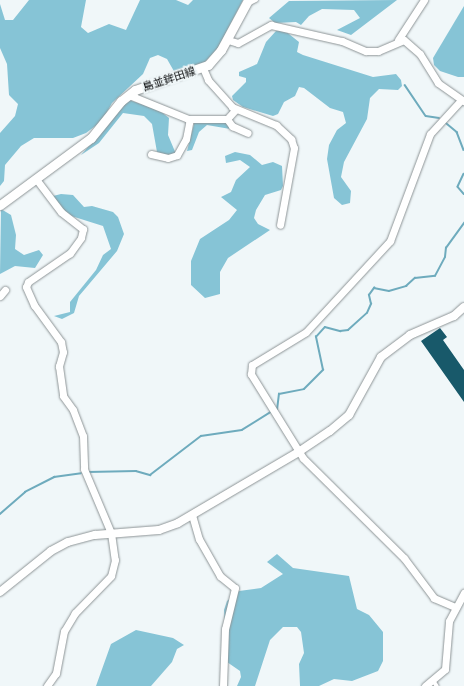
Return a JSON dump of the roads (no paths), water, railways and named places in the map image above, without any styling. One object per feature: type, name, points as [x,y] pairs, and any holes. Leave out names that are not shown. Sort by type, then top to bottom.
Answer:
[{"type":"main road","name":"島並鉾田線","points":[[0,205],[91,138],[129,95],[203,68],[228,40],[247,2]]},
{"type":"street","points":[[228,40],[238,42],[271,25],[342,41],[366,51],[384,49],[398,40],[424,0]]},
{"type":"street","points":[[398,40],[404,40],[415,48],[438,83],[462,100],[430,134],[386,246],[306,332],[252,365],[251,374],[300,451],[365,523],[404,558],[434,598],[455,607]]},
{"type":"street","points":[[203,68],[208,80],[236,109],[276,125],[293,143],[280,225]]},
{"type":"street","points":[[129,95],[177,117],[190,119],[227,119],[236,109]]},
{"type":"street","points":[[151,154],[168,158],[177,155],[186,139],[190,119]]},
{"type":"street","points":[[227,119],[232,126],[248,133]]},
{"type":"street","points":[[36,179],[61,212],[83,229],[81,238],[70,253],[28,282],[26,287],[34,305],[61,342],[63,352],[59,368],[63,396],[74,410],[83,436],[84,469],[111,534],[115,568],[66,628],[56,672],[47,686]]},
{"type":"street","points":[[0,296],[5,290]]},
{"type":"street","points":[[0,592],[51,551],[68,542],[111,534],[159,530],[192,515],[300,451],[330,431],[349,415],[381,357],[410,335],[454,316],[464,307]]},
{"type":"street","points":[[192,515],[199,539],[220,576],[234,588],[225,629],[223,686]]},
{"type":"street","points":[[425,686],[435,683],[447,663],[449,621],[455,607],[464,593]]},
{"type":"lane","points":[[247,2],[256,0]]},
{"type":"waterway","points":[[405,85],[426,116],[439,118]]},
{"type":"waterway","points":[[445,122],[457,132],[464,150]]},
{"type":"waterway","points":[[464,174],[458,187],[464,194]]},
{"type":"waterway","points":[[277,410],[279,394],[304,389],[323,370],[316,337],[325,327],[340,331],[348,330],[367,313],[371,304],[369,295],[374,288],[389,291],[406,286],[415,278],[435,276],[445,257],[446,248],[464,223]]},
{"type":"waterway","points":[[88,472],[136,471],[150,475],[201,436],[242,430],[271,412]]},
{"type":"waterway","points":[[0,514],[25,492],[54,477],[81,473]]}]
